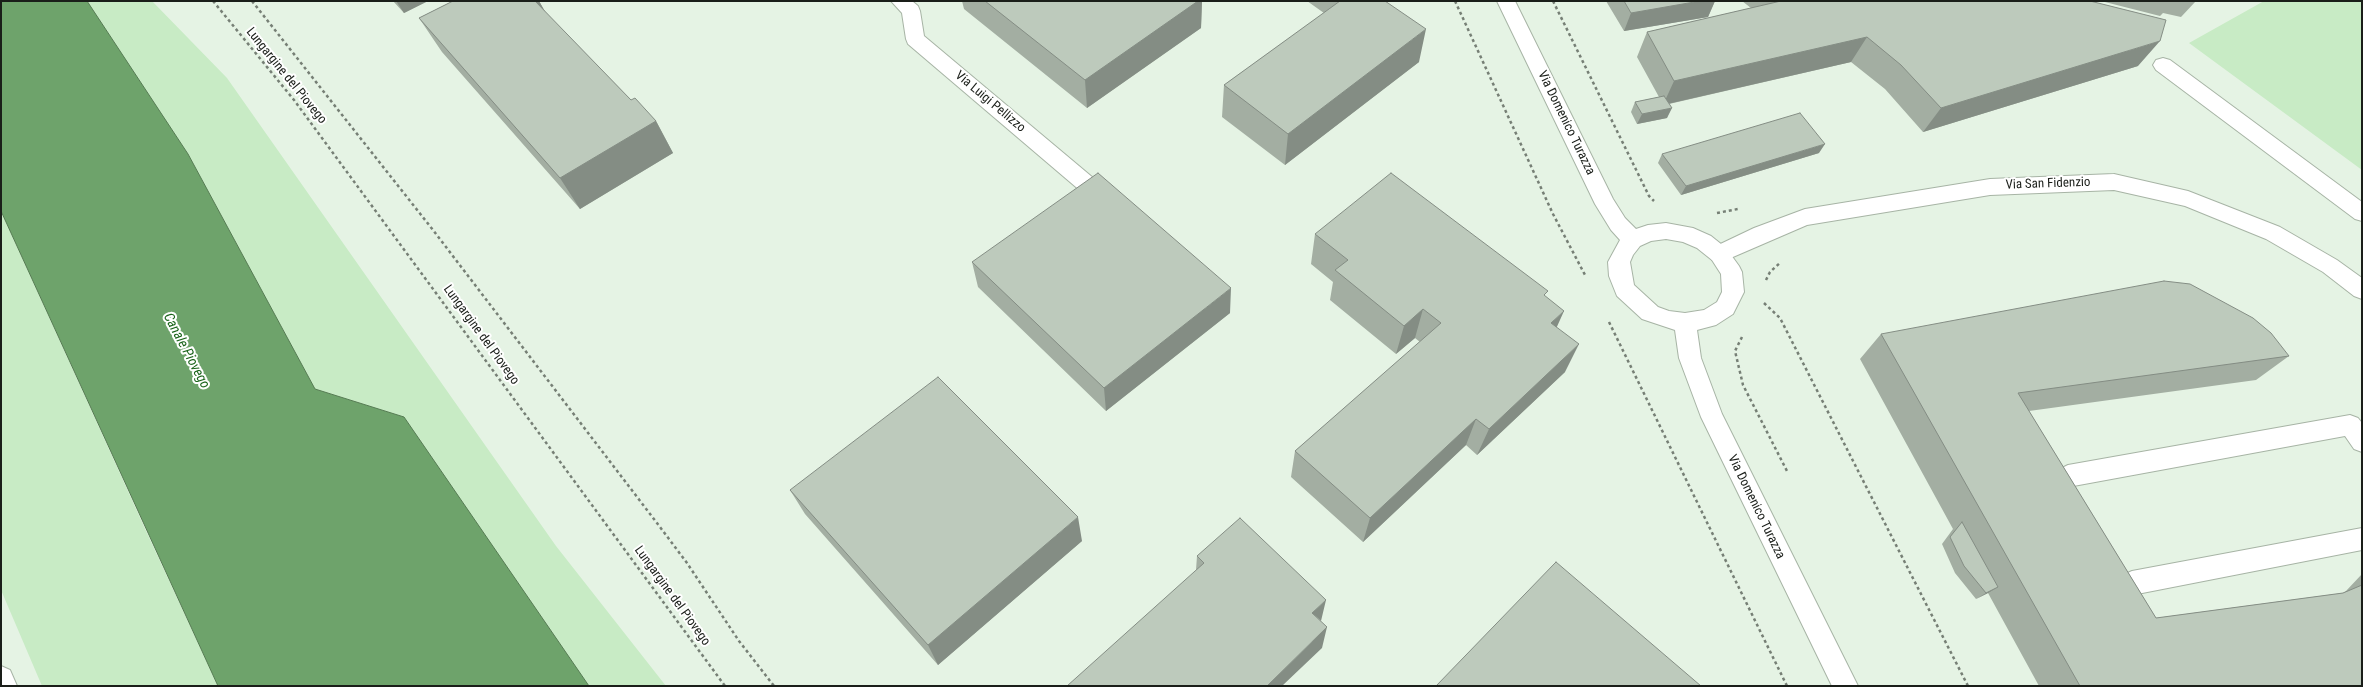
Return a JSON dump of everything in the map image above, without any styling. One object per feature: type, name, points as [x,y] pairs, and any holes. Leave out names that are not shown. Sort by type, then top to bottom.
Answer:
[{"type":"main road","name":"Via Luigi Pellizzo","points":[[900,1],[911,11],[915,38],[1097,193]]},
{"type":"main road","name":"Via Domenico Turazza","points":[[1506,1],[1606,204],[1618,224],[1633,240]]},
{"type":"main road","points":[[2163,65],[2362,213]]},
{"type":"main road","name":"Via San Fidenzio","points":[[1719,254],[1760,234],[1805,217],[1990,187],[2051,183],[2114,182],[2188,199],[2273,233],[2330,266],[2362,290]]},
{"type":"main road","points":[[1666,231],[1686,234],[1704,242],[1719,254],[1731,272],[1733,292],[1725,308],[1708,319],[1685,322],[1667,320],[1650,313],[1636,302],[1625,290],[1620,276],[1619,262],[1624,250],[1633,240],[1648,233],[1666,231]]},
{"type":"main road","name":"Via Domenico Turazza","points":[[1685,322],[1690,358],[1712,418],[1845,686]]},
{"type":"main road","points":[[2068,476],[2350,425],[2362,442]]},
{"type":"main road","points":[[2132,583],[2362,539]]},
{"type":"main road","points":[[1,679],[4,686]]},
{"type":"path","name":"Lungargine del Piovego","points":[[213,1],[294,100],[726,686]]},
{"type":"path","points":[[252,1],[433,230],[664,533],[739,641],[774,686]]},
{"type":"path","points":[[1455,1],[1553,214],[1588,282]]},
{"type":"path","points":[[1553,1],[1649,196]]},
{"type":"path","points":[[1763,286],[1770,272],[1786,258]]},
{"type":"path","points":[[1758,307],[1762,300],[1780,318],[1968,686]]},
{"type":"path","points":[[1606,316],[1787,686]]},
{"type":"path","points":[[1744,332],[1735,351],[1743,385],[1788,473]]},
{"type":"shaded area","points":[[87,1],[152,1],[227,78],[556,546],[666,686],[589,686],[404,417],[315,389],[188,154]]},
{"type":"shaded area","points":[[2264,1],[2362,1],[2362,170],[2189,43]]},
{"type":"shaded area","points":[[1,211],[218,686],[42,686],[1,590]]},
{"type":"water","name":"Canale Piovego","points":[[1,1],[87,1],[188,154],[315,389],[404,417],[589,686],[218,686],[1,211]]},
{"type":"building","points":[[453,1],[535,1],[631,100],[635,98],[656,121],[560,178],[419,18]]},
{"type":"building","points":[[985,1],[1198,1],[1085,80]]},
{"type":"building","points":[[1340,1],[1385,1],[1426,29],[1288,134],[1224,85]]},
{"type":"building","points":[[1624,1],[1700,1],[1631,13]]},
{"type":"building","points":[[1781,1],[2090,1],[2166,20],[2160,41],[1941,108],[1901,65],[1867,37],[1674,81],[1647,32]]},
{"type":"building","points":[[1664,96],[1672,108],[1642,114],[1635,102]]},
{"type":"building","points":[[1800,113],[1825,144],[1686,186],[1662,154]]},
{"type":"building","points":[[1098,173],[1231,288],[1104,388],[972,262]]},
{"type":"building","points":[[1391,173],[1548,291],[1544,295],[1564,311],[1551,323],[1579,344],[1489,429],[1476,419],[1370,518],[1295,451],[1441,323],[1423,309],[1404,326],[1335,270],[1348,260],[1315,234]]},
{"type":"building","points":[[2164,281],[2190,284],[2253,318],[2271,333],[2289,356],[2018,393],[2156,618],[2343,593],[2362,585],[2362,686],[2080,686],[1881,334]]},
{"type":"building","points":[[938,377],[1078,517],[928,645],[790,490]]},
{"type":"building","points":[[1240,518],[1326,600],[1312,613],[1327,627],[1267,686],[1067,686],[1204,563],[1197,556]]},
{"type":"building","points":[[1962,522],[1998,587],[1986,593],[1964,566],[1950,537]]},
{"type":"building","points":[[1556,562],[1701,686],[1436,686]]}]
